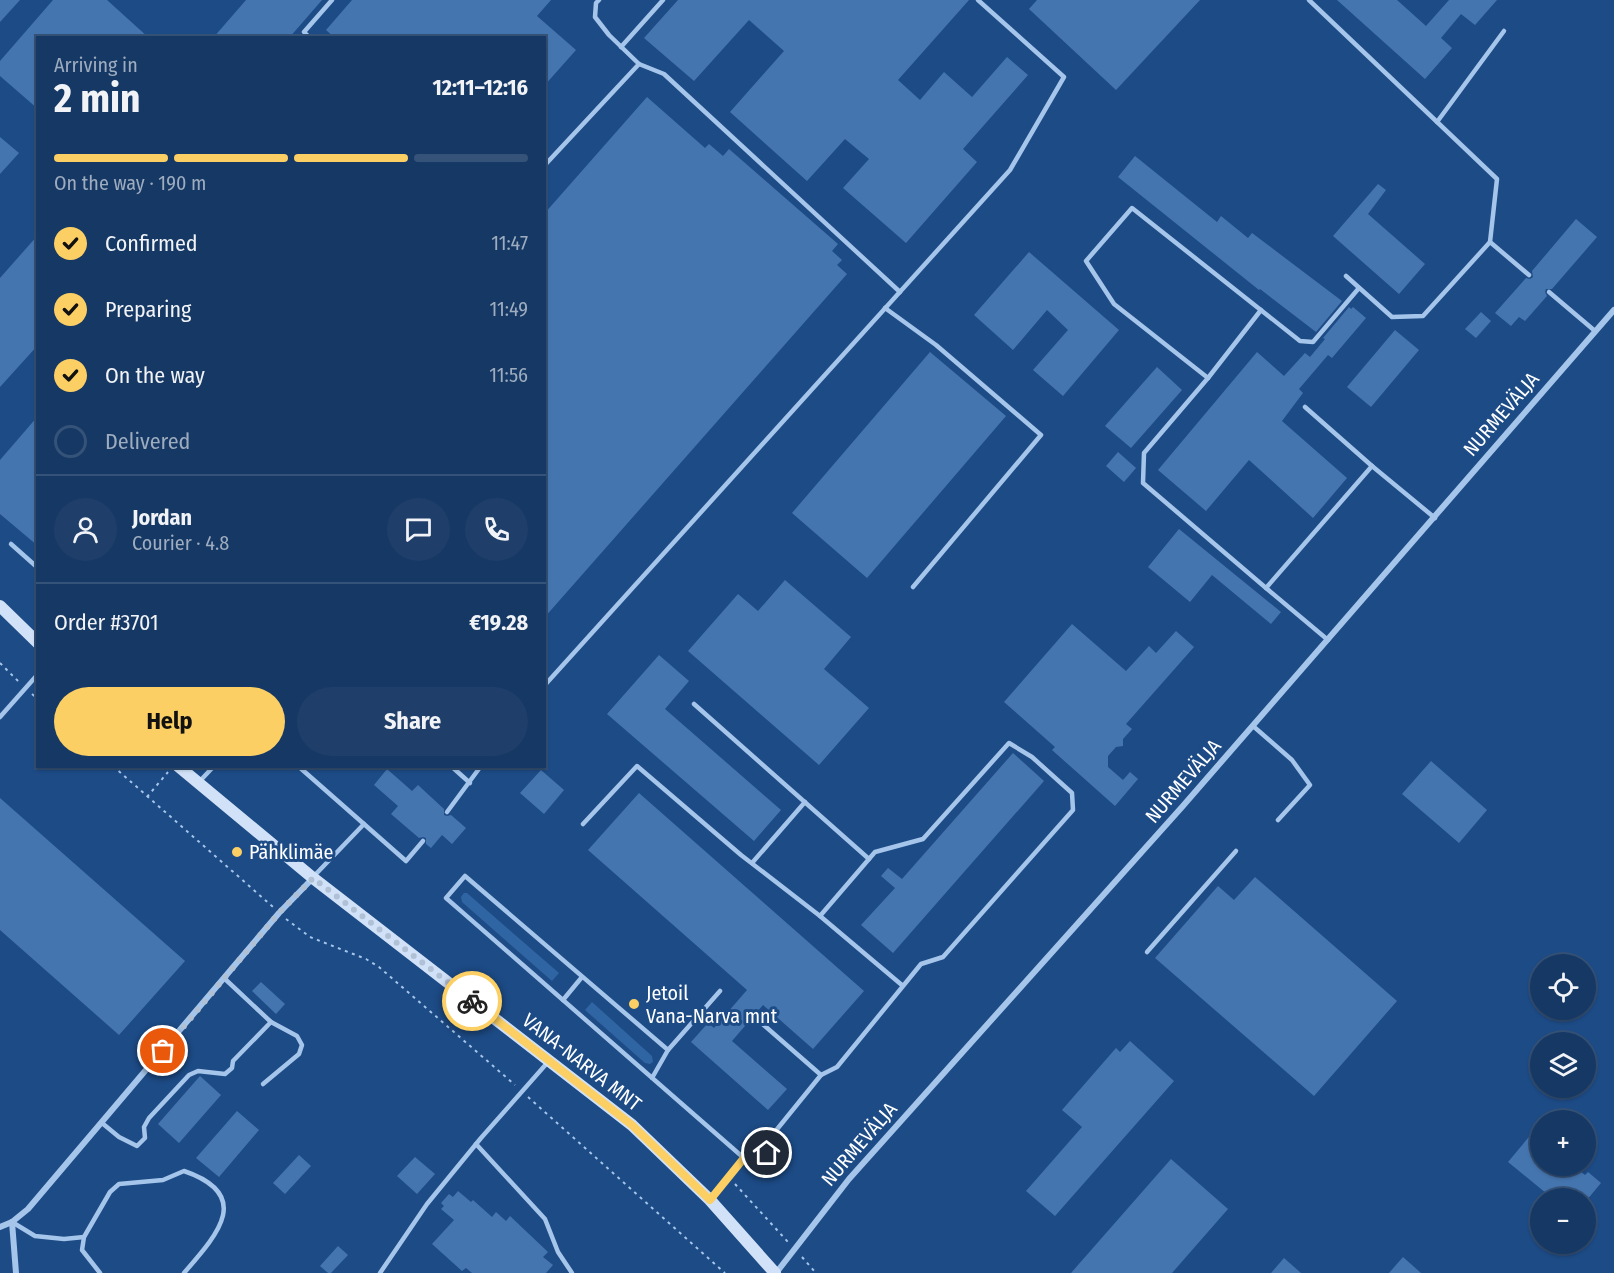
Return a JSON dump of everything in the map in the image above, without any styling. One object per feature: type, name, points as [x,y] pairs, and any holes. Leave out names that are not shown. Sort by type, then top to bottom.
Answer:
[{"type":"main road","points":[[0,606],[36,641]]},
{"type":"main road","name":"VANA-NARVA MNT","points":[[173,769],[198,783],[313,878],[632,1125],[710,1200],[775,1273]]},
{"type":"street","name":"NURMEVÄLJA","points":[[775,1273],[849,1179],[1253,726],[1614,310]]},
{"type":"street","points":[[0,1227],[12,1222],[28,1209],[279,913],[313,878]]},
{"type":"street","points":[[12,1222],[16,1273]]},
{"type":"lane","points":[[308,36],[304,32],[332,0]]},
{"type":"lane","points":[[599,0],[596,3],[595,17],[621,47],[639,64],[664,74],[900,291]]},
{"type":"lane","points":[[621,47],[663,0]]},
{"type":"lane","points":[[546,684],[1010,170],[1064,77],[978,0]]},
{"type":"lane","points":[[1310,0],[1497,179],[1490,242],[1423,316],[1392,317],[1346,276]]},
{"type":"lane","points":[[1437,122],[1504,32]]},
{"type":"lane","points":[[546,164],[639,64]]},
{"type":"lane","points":[[1208,378],[1114,304],[1086,261],[1132,208],[1300,341],[1313,342],[1359,288]]},
{"type":"lane","points":[[1490,242],[1529,274]]},
{"type":"lane","points":[[1549,292],[1595,331]]},
{"type":"lane","points":[[885,308],[936,345],[1041,435],[913,587]]},
{"type":"lane","points":[[1261,310],[1208,378],[1144,453],[1143,483],[1328,640]]},
{"type":"lane","points":[[1305,407],[1435,518]]},
{"type":"lane","points":[[1266,588],[1372,466]]},
{"type":"lane","points":[[11,544],[36,566]]},
{"type":"lane","points":[[0,717],[36,676]]},
{"type":"lane","points":[[694,704],[870,859]]},
{"type":"lane","points":[[1253,726],[1292,760],[1310,785],[1278,820]]},
{"type":"lane","points":[[668,1050],[465,876],[446,898],[760,1173],[774,1133],[821,1075],[837,1067],[921,964],[943,957],[1073,810],[1072,793],[1032,757],[1009,743],[923,839],[876,852],[820,916]]},
{"type":"lane","points":[[583,824],[637,766],[903,986]]},
{"type":"lane","points":[[198,783],[212,768]]},
{"type":"lane","points":[[300,768],[406,861],[423,841]]},
{"type":"lane","points":[[454,768],[470,783]]},
{"type":"lane","points":[[447,812],[480,768]]},
{"type":"lane","points":[[752,863],[805,802]]},
{"type":"lane","points":[[313,878],[364,824]]},
{"type":"lane","points":[[1147,952],[1236,851]]},
{"type":"lane","points":[[563,1000],[582,977]]},
{"type":"lane","points":[[225,979],[272,1022],[297,1036],[302,1045],[299,1054],[263,1084]]},
{"type":"lane","points":[[652,1078],[668,1050],[720,991]]},
{"type":"lane","points":[[758,1020],[821,1075]]},
{"type":"lane","points":[[102,1123],[118,1137],[137,1146],[145,1138],[144,1127],[149,1118],[189,1075],[198,1071],[225,1074],[232,1068],[232,1061],[272,1022]]},
{"type":"lane","points":[[380,1273],[427,1204],[550,1060]]},
{"type":"lane","points":[[476,1144],[545,1219],[558,1252],[572,1273]]},
{"type":"lane","points":[[710,1200],[744,1158]]},
{"type":"lane","points":[[100,1273],[82,1250],[84,1237],[110,1192],[119,1184],[163,1180],[184,1171],[202,1177],[221,1193],[225,1214],[210,1243],[184,1273]]},
{"type":"lane","points":[[12,1222],[35,1236],[64,1239],[84,1237]]},
{"type":"path","points":[[115,768],[279,913],[310,937],[366,958],[379,967],[725,1273]]},
{"type":"path","points":[[147,797],[173,769]]},
{"type":"path","points":[[729,1177],[816,1273]]},
{"type":"shaded area","points":[[467,893],[559,973],[552,981],[462,902],[461,897]]},
{"type":"shaded area","points":[[592,1002],[652,1056],[653,1062],[645,1063],[585,1010]]},
{"type":"building","points":[[0,0],[20,0],[0,22]]},
{"type":"building","points":[[53,0],[107,0],[147,36],[36,36],[36,107],[0,76],[0,61]]},
{"type":"building","points":[[246,0],[322,0],[291,36],[215,36]]},
{"type":"building","points":[[352,0],[551,0],[537,16],[576,50],[546,84],[546,36],[333,36],[326,30]]},
{"type":"building","points":[[678,0],[969,0],[898,80],[920,100],[944,72],[972,97],[1007,57],[1028,75],[963,149],[977,162],[906,243],[843,188],[869,159],[845,139],[807,181],[730,112],[784,51],[749,20],[694,81],[644,38]]},
{"type":"building","points":[[1037,0],[1200,0],[1116,90],[1029,9]]},
{"type":"building","points":[[1337,0],[1397,0],[1426,26],[1449,0],[1497,0],[1475,25],[1461,14],[1441,38],[1452,48],[1425,79]]},
{"type":"building","points":[[647,97],[705,148],[709,144],[723,156],[729,149],[838,244],[832,251],[842,260],[837,265],[847,274],[546,616],[546,212]]},
{"type":"building","points":[[0,137],[19,153],[0,174]]},
{"type":"building","points":[[1135,156],[1217,222],[1221,216],[1248,238],[1252,233],[1342,301],[1316,332],[1259,290],[1118,177]]},
{"type":"building","points":[[1378,184],[1386,190],[1368,214],[1425,264],[1399,294],[1333,236]]},
{"type":"building","points":[[1576,219],[1597,237],[1552,289],[1546,289],[1547,296],[1525,321],[1519,317],[1511,326],[1495,313],[1526,278],[1533,277],[1532,271]]},
{"type":"building","points":[[36,237],[36,347],[0,387],[0,278]]},
{"type":"building","points":[[1029,252],[1119,330],[1063,396],[1033,370],[1068,330],[1047,310],[1013,350],[974,315]]},
{"type":"building","points":[[1349,307],[1351,309],[1353,307],[1366,318],[1332,358],[1328,355],[1299,389],[1303,393],[1282,421],[1347,478],[1313,518],[1249,460],[1206,511],[1158,470],[1257,352],[1284,376],[1305,353],[1310,357]]},
{"type":"building","points":[[1481,312],[1491,321],[1476,338],[1465,329]]},
{"type":"building","points":[[1395,330],[1419,350],[1371,407],[1347,387]]},
{"type":"building","points":[[930,352],[1006,416],[867,578],[792,513]]},
{"type":"building","points":[[1157,367],[1182,390],[1131,448],[1105,426]]},
{"type":"building","points":[[36,418],[36,544],[0,514],[0,460]]},
{"type":"building","points":[[1118,452],[1136,468],[1124,482],[1106,466]]},
{"type":"building","points":[[1179,529],[1281,612],[1271,624],[1212,575],[1190,602],[1148,567]]},
{"type":"building","points":[[785,580],[851,637],[824,669],[869,708],[819,765],[688,651],[738,594],[758,611]]},
{"type":"building","points":[[1072,624],[1126,671],[1149,646],[1156,653],[1176,631],[1194,647],[1126,724],[1132,729],[1123,739],[1123,746],[1116,747],[1108,756],[1108,767],[1123,780],[1130,772],[1138,779],[1115,806],[1052,750],[1055,747],[1004,702]]},
{"type":"building","points":[[659,655],[689,681],[665,709],[781,810],[754,841],[607,714]]},
{"type":"building","points":[[1013,753],[1044,781],[893,953],[861,925],[895,888],[881,876],[888,868],[902,879]]},
{"type":"building","points":[[1431,761],[1487,810],[1459,843],[1402,794]]},
{"type":"building","points":[[387,769],[412,791],[418,785],[444,809],[444,815],[451,815],[466,828],[452,844],[442,835],[431,848],[426,844],[426,838],[419,838],[391,814],[398,806],[374,785]]},
{"type":"building","points":[[541,770],[564,790],[544,814],[520,793]]},
{"type":"building","points":[[639,793],[864,991],[813,1049],[763,1005],[732,1041],[787,1089],[768,1110],[691,1042],[708,1023],[714,1028],[747,990],[588,850]]},
{"type":"building","points":[[0,798],[185,961],[119,1035],[0,930]]},
{"type":"building","points":[[1255,877],[1397,1001],[1314,1096],[1155,958],[1218,886],[1234,900]]},
{"type":"building","points":[[261,982],[285,1004],[276,1014],[252,991]]},
{"type":"building","points":[[1130,1041],[1174,1081],[1055,1216],[1026,1191],[1082,1127],[1062,1110],[1116,1048],[1120,1052]]},
{"type":"building","points":[[200,1076],[221,1095],[179,1143],[158,1124]]},
{"type":"building","points":[[237,1111],[259,1130],[219,1177],[196,1158]]},
{"type":"building","points":[[1530,1136],[1530,1176],[1593,1176],[1601,1183],[1596,1189],[1540,1188],[1508,1162]]},
{"type":"building","points":[[299,1155],[311,1166],[285,1194],[273,1183]]},
{"type":"building","points":[[415,1157],[435,1174],[417,1194],[397,1176]]},
{"type":"building","points":[[1171,1159],[1228,1209],[1172,1273],[1071,1273]]},
{"type":"building","points":[[458,1191],[471,1202],[473,1200],[492,1217],[496,1212],[506,1221],[510,1216],[548,1252],[543,1257],[553,1265],[546,1273],[472,1273],[466,1268],[462,1271],[432,1244],[454,1220],[441,1209],[444,1206],[441,1203],[449,1194],[453,1197]]},
{"type":"building","points":[[338,1246],[348,1255],[331,1273],[328,1273],[320,1266]]},
{"type":"building","points":[[1403,1257],[1421,1273],[1389,1273]]},
{"type":"building","points":[[1284,1258],[1301,1273],[1271,1273]]},
{"type":"way so far","points":[[163,1051],[279,913],[313,878],[472,1001]]},
{"type":"place","name":"Pähklimäe","points":[[237,852]]},
{"type":"place","name":"Jetoil Vana-Narva mnt","points":[[634,1004]]},
{"type":"route","points":[[472,1001],[632,1125],[710,1200],[744,1158],[760,1173],[767,1153]]}]
